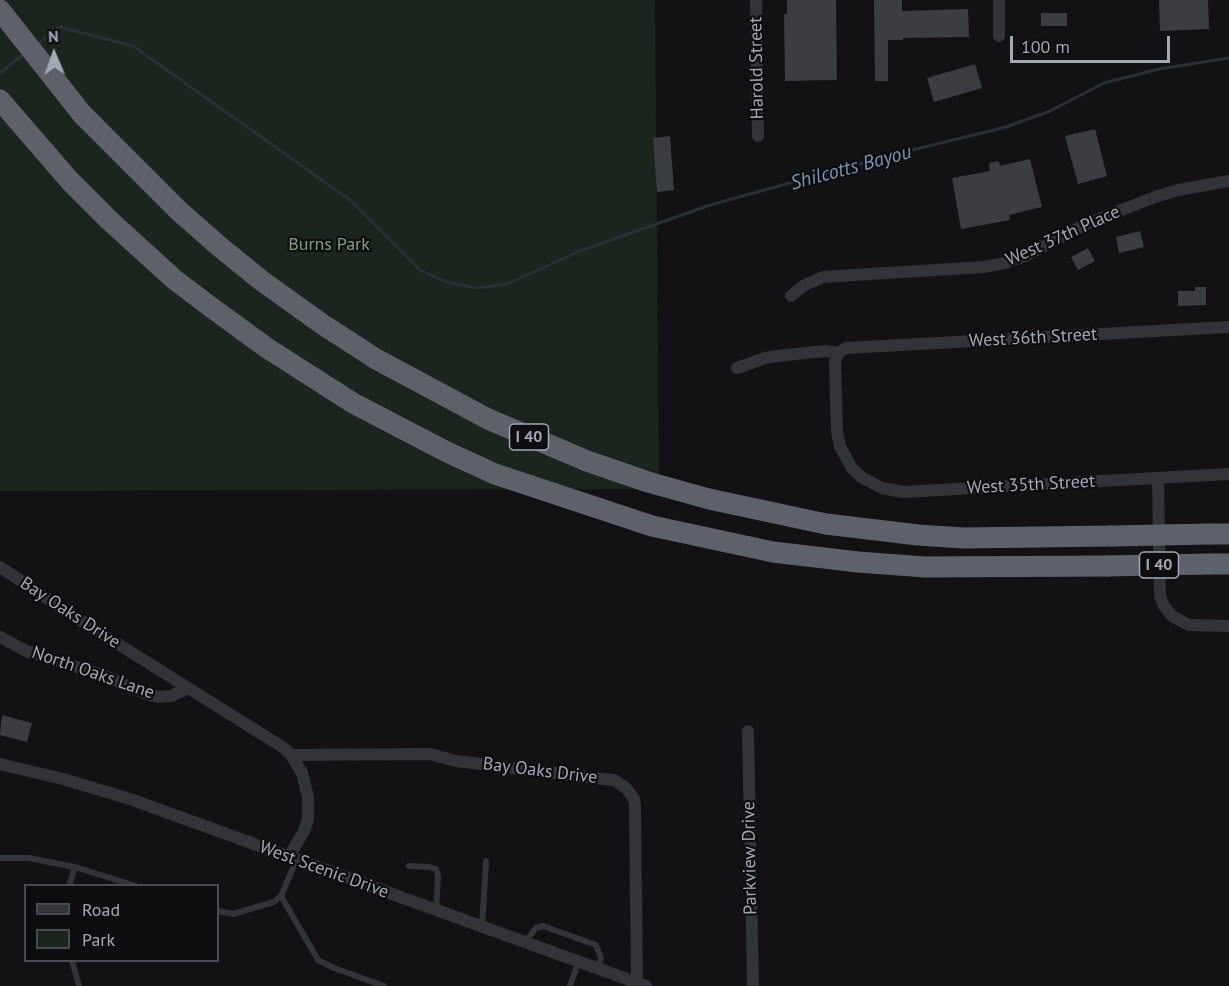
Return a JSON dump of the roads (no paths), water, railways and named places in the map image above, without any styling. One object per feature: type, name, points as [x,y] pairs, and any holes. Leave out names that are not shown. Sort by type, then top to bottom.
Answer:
[{"type":"highway","name":"I 40","points":[[4,16],[55,83],[90,123],[180,211],[262,281],[331,330],[408,378],[488,419],[542,443],[587,461],[680,492],[766,513],[826,524],[964,538],[1219,534]]},
{"type":"highway","name":"I 40","points":[[6,107],[70,181],[108,220],[175,280],[212,308],[267,348],[353,403],[495,474],[652,526],[772,552],[926,567],[1219,564]]},
{"type":"street","name":"Harold Street","points":[[756,0],[758,136]]},
{"type":"street","points":[[999,0],[999,36]]},
{"type":"street","name":"West 37th Place","points":[[791,296],[803,286],[823,277],[984,267],[1005,263],[1025,256],[1088,224],[1155,197],[1178,190],[1229,181]]},
{"type":"street","name":"West 36th Street","points":[[737,368],[777,356],[825,351],[838,353],[846,348],[1229,327]]},
{"type":"street","name":"West 35th Street","points":[[838,353],[835,362],[837,432],[840,446],[856,472],[868,482],[882,488],[903,492],[1229,474]]},
{"type":"street","points":[[1158,478],[1160,596],[1164,606],[1172,616],[1189,625],[1229,626]]},
{"type":"street","name":"Bay Oaks Drive","points":[[0,567],[75,617],[258,731],[291,755],[305,782],[309,805],[304,831],[292,859]]},
{"type":"street","name":"North Oaks Lane","points":[[0,637],[26,651],[105,676],[149,695],[171,696],[188,688]]},
{"type":"street","name":"Parkview Drive","points":[[748,731],[753,986]]},
{"type":"street","name":"Bay Oaks Drive","points":[[291,755],[430,754],[456,761],[614,780],[626,788],[635,806],[641,984]]},
{"type":"street","name":"West Scenic Drive","points":[[0,764],[63,779],[130,800],[641,984]]},
{"type":"lane","points":[[0,858],[29,858],[75,867],[133,884]]},
{"type":"lane","points":[[219,911],[233,914],[274,902],[281,896],[292,859]]},
{"type":"lane","points":[[482,928],[483,908],[486,900],[486,861]]},
{"type":"lane","points":[[409,866],[436,869],[438,876],[436,911]]},
{"type":"lane","points":[[69,884],[75,867]]},
{"type":"lane","points":[[281,896],[318,960],[384,986]]},
{"type":"lane","points":[[524,943],[536,928],[543,926],[586,941],[596,945],[599,950],[601,958],[597,969]]},
{"type":"lane","points":[[73,962],[79,986]]},
{"type":"lane","points":[[570,986],[578,963]]},
{"type":"waterway","name":"Shilcotts Bayou","points":[[38,44],[60,27],[133,46],[350,200],[420,270],[447,282],[476,288],[507,284],[580,251],[710,205],[888,156],[1006,127],[1050,111],[1104,83],[1159,69],[1229,58]]},
{"type":"waterway","points":[[0,73],[25,53]]},
{"type":"park label","name":"Burns Park","points":[[329,245]]}]
